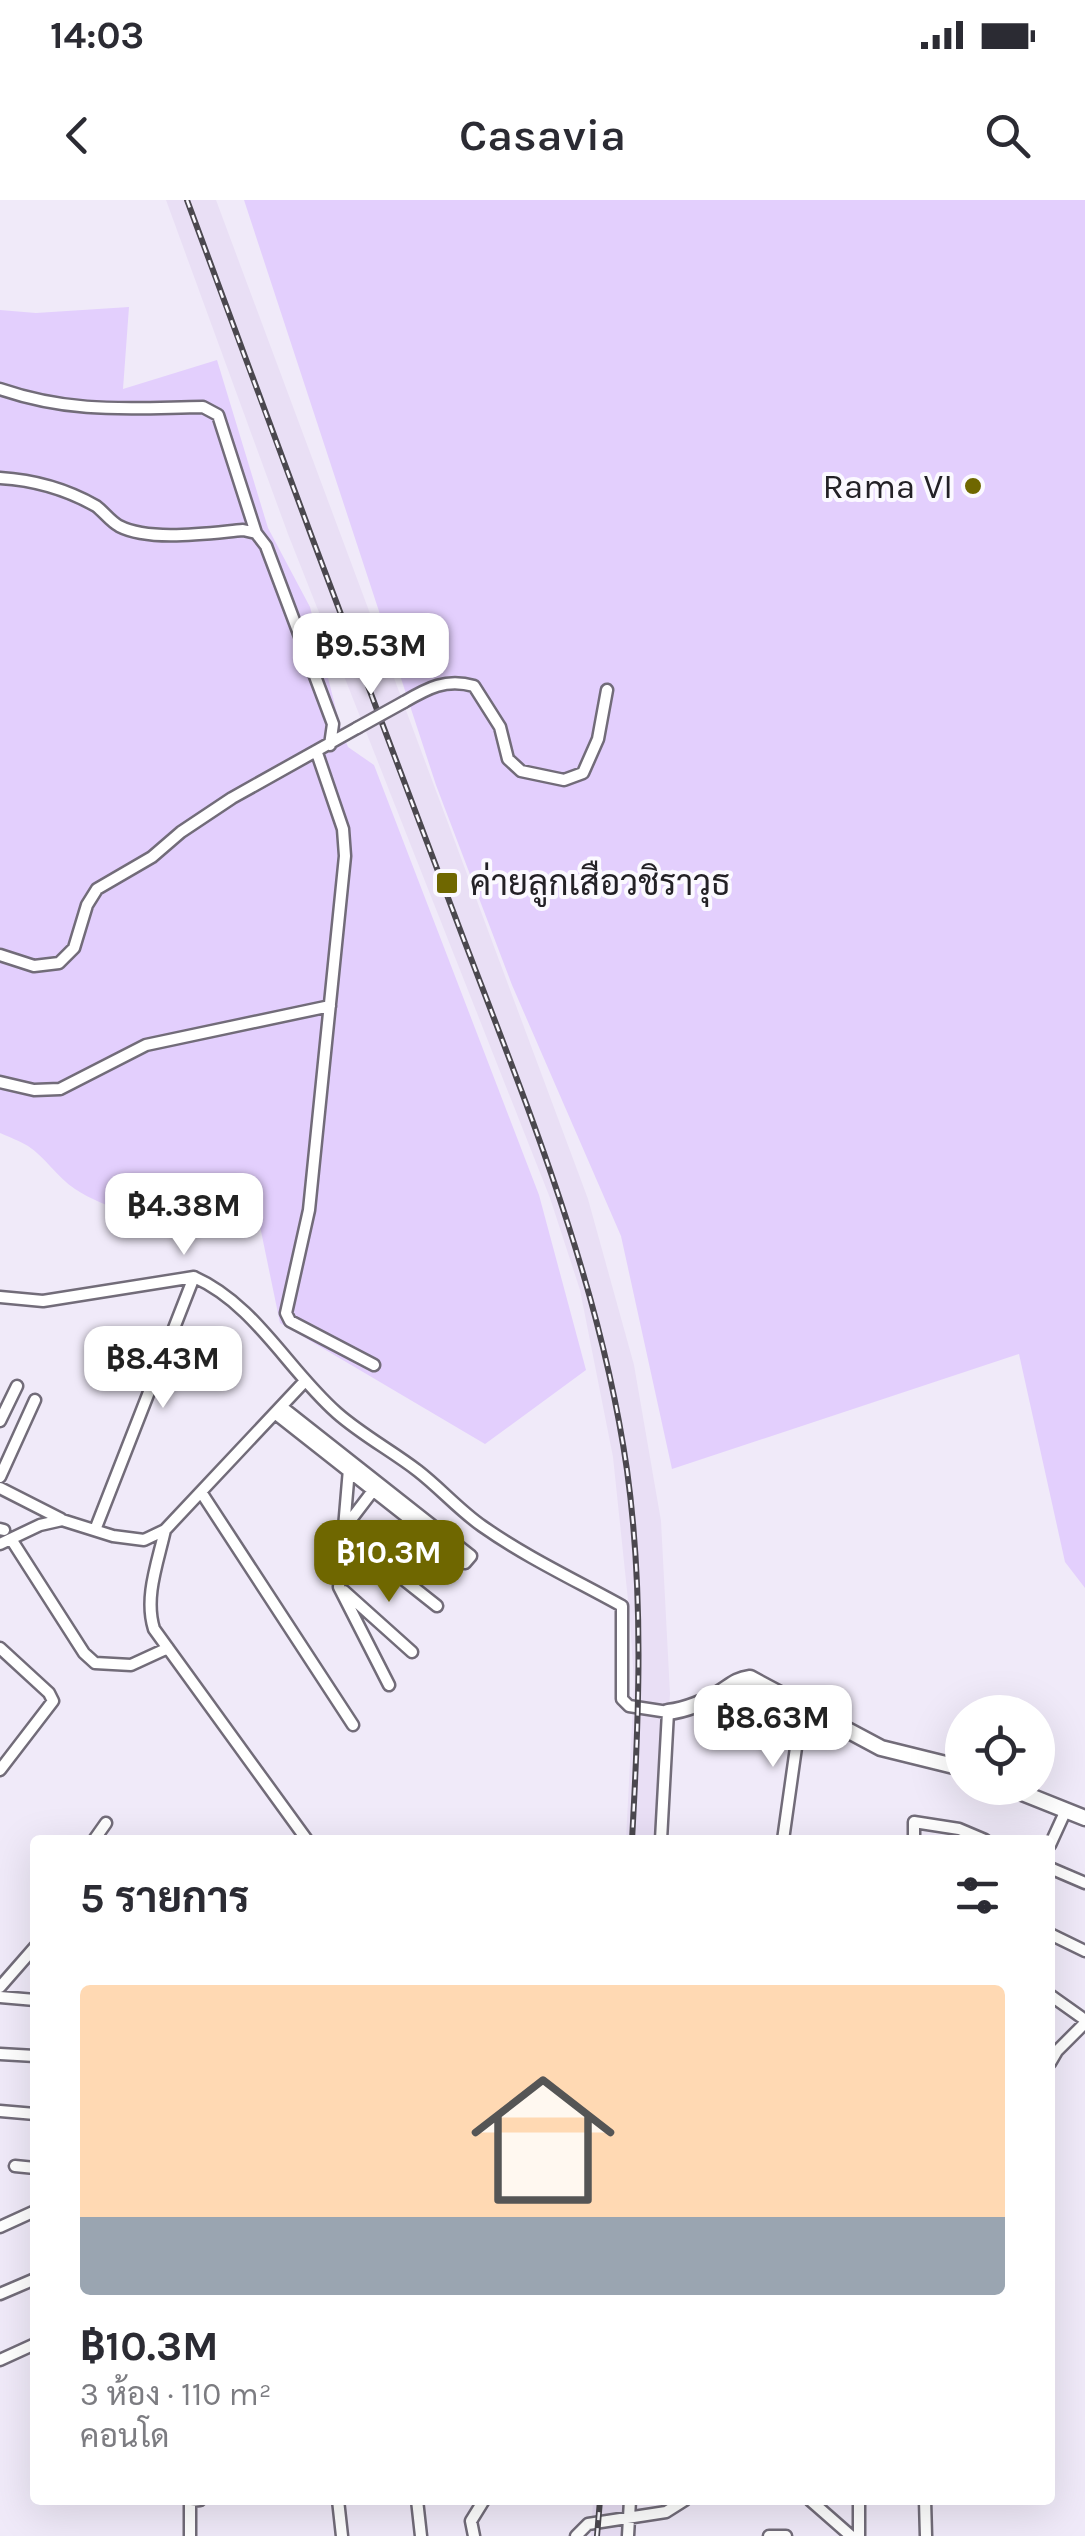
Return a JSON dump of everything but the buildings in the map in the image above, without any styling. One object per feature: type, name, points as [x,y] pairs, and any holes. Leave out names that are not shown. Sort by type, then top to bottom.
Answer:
[{"type":"street","points":[[0,389],[50,403],[100,410],[203,407],[218,415],[256,534],[266,546],[333,724],[330,745]]},
{"type":"street","points":[[0,478],[25,479],[70,493],[100,509],[120,527],[154,534],[243,530],[256,534]]},
{"type":"street","points":[[0,955],[34,966],[59,963],[74,948],[87,906],[98,889],[152,857],[180,832],[232,798],[436,685],[456,681],[474,686],[500,727],[508,759],[522,772],[564,780],[583,773],[598,739],[607,690]]},
{"type":"street","points":[[317,753],[345,841],[309,1210],[286,1313],[290,1321],[374,1366]]},
{"type":"street","points":[[0,1082],[34,1090],[60,1089],[146,1045],[330,1006]]},
{"type":"street","points":[[96,1530],[194,1278]]},
{"type":"street","points":[[0,1297],[42,1301],[194,1278],[216,1287],[249,1316],[337,1413],[418,1471],[480,1524],[527,1555],[622,1606],[622,1699],[629,1706],[668,1712],[682,1710],[720,1693],[736,1680],[750,1678],[881,1748],[945,1764]]},
{"type":"street","points":[[0,1488],[62,1520],[144,1540],[165,1530],[305,1381]]},
{"type":"street","points":[[0,1421],[17,1386]]},
{"type":"street","points":[[0,1477],[35,1400]]},
{"type":"street","points":[[279,1410],[427,1527]]},
{"type":"street","points":[[351,1467],[339,1587],[389,1684]]},
{"type":"street","points":[[345,1530],[376,1487]]},
{"type":"street","points":[[201,1492],[354,1725]]},
{"type":"street","points":[[62,1520],[4,1536],[84,1653],[94,1663],[130,1665],[168,1648]]},
{"type":"street","points":[[165,1530],[150,1597],[154,1629],[303,1835]]},
{"type":"street","points":[[345,1530],[436,1606]]},
{"type":"street","points":[[339,1587],[412,1652]]},
{"type":"street","points":[[0,1648],[53,1701],[37,1725],[2,1762]]},
{"type":"street","points":[[784,1835],[802,1706]]},
{"type":"street","points":[[661,1835],[668,1712]]},
{"type":"street","points":[[1053,1805],[1085,1818]]},
{"type":"street","points":[[1055,1835],[1066,1810]]},
{"type":"street","points":[[914,1835],[914,1822],[973,1835]]},
{"type":"street","points":[[98,1835],[106,1823]]},
{"type":"street","points":[[1055,1870],[1085,1883]]},
{"type":"street","points":[[1055,1936],[1085,1951]]},
{"type":"street","points":[[0,1987],[30,1953]]},
{"type":"street","points":[[0,1997],[30,2000]]},
{"type":"street","points":[[1055,2000],[1083,2020],[1055,2054]]},
{"type":"street","points":[[0,2054],[30,2056]]},
{"type":"street","points":[[0,2112],[30,2114]]},
{"type":"street","points":[[15,2166],[30,2168]]},
{"type":"street","points":[[0,2227],[30,2213]]},
{"type":"street","points":[[0,2294],[30,2281]]},
{"type":"street","points":[[0,2360],[30,2346]]},
{"type":"street","points":[[190,2505],[190,2536]]},
{"type":"street","points":[[339,2505],[342,2536]]},
{"type":"street","points":[[418,2505],[421,2536]]},
{"type":"street","points":[[474,2536],[471,2521],[481,2505]]},
{"type":"street","points":[[628,2536],[630,2505]]},
{"type":"street","points":[[576,2536],[588,2524],[666,2512],[677,2505]]},
{"type":"street","points":[[816,2505],[851,2536]]},
{"type":"street","points":[[859,2505],[859,2536]]},
{"type":"street","points":[[925,2505],[926,2536]]},
{"type":"street","points":[[770,2536],[786,2536]]},
{"type":"shaded area","points":[[166,200],[216,200],[588,1199],[634,1365],[661,1521],[670,1694],[659,1835],[626,1835],[634,1684],[630,1619],[613,1457],[580,1290],[550,1198],[288,534]]},
{"type":"shaded area","points":[[244,200],[1085,200],[1085,1588],[1065,1562],[1019,1354],[672,1469],[621,1236],[512,985],[436,785]]},
{"type":"shaded area","name":"ค่ายลูกเสือวชิราวุธ","points":[[129,307],[123,389],[217,360],[268,528],[310,607],[341,729],[348,747],[374,765],[539,1195],[586,1370],[485,1444],[280,1323],[256,1207],[187,1219],[117,1209],[75,1189],[22,1142],[0,1133],[0,310],[36,313]]},
{"type":"shaded area","points":[[593,2505],[626,2505],[624,2536],[591,2536]]},
{"type":"railway","points":[[187,200],[531,1117],[598,1326],[627,1470],[636,1562],[638,1701],[632,1835]]},
{"type":"railway","points":[[597,2536],[600,2505]]},
{"type":"place","name":"Rama VI","points":[[973,486]]},
{"type":"place","name":"ค่ายลูกเสือวชิราวุธ","points":[[447,883]]}]
